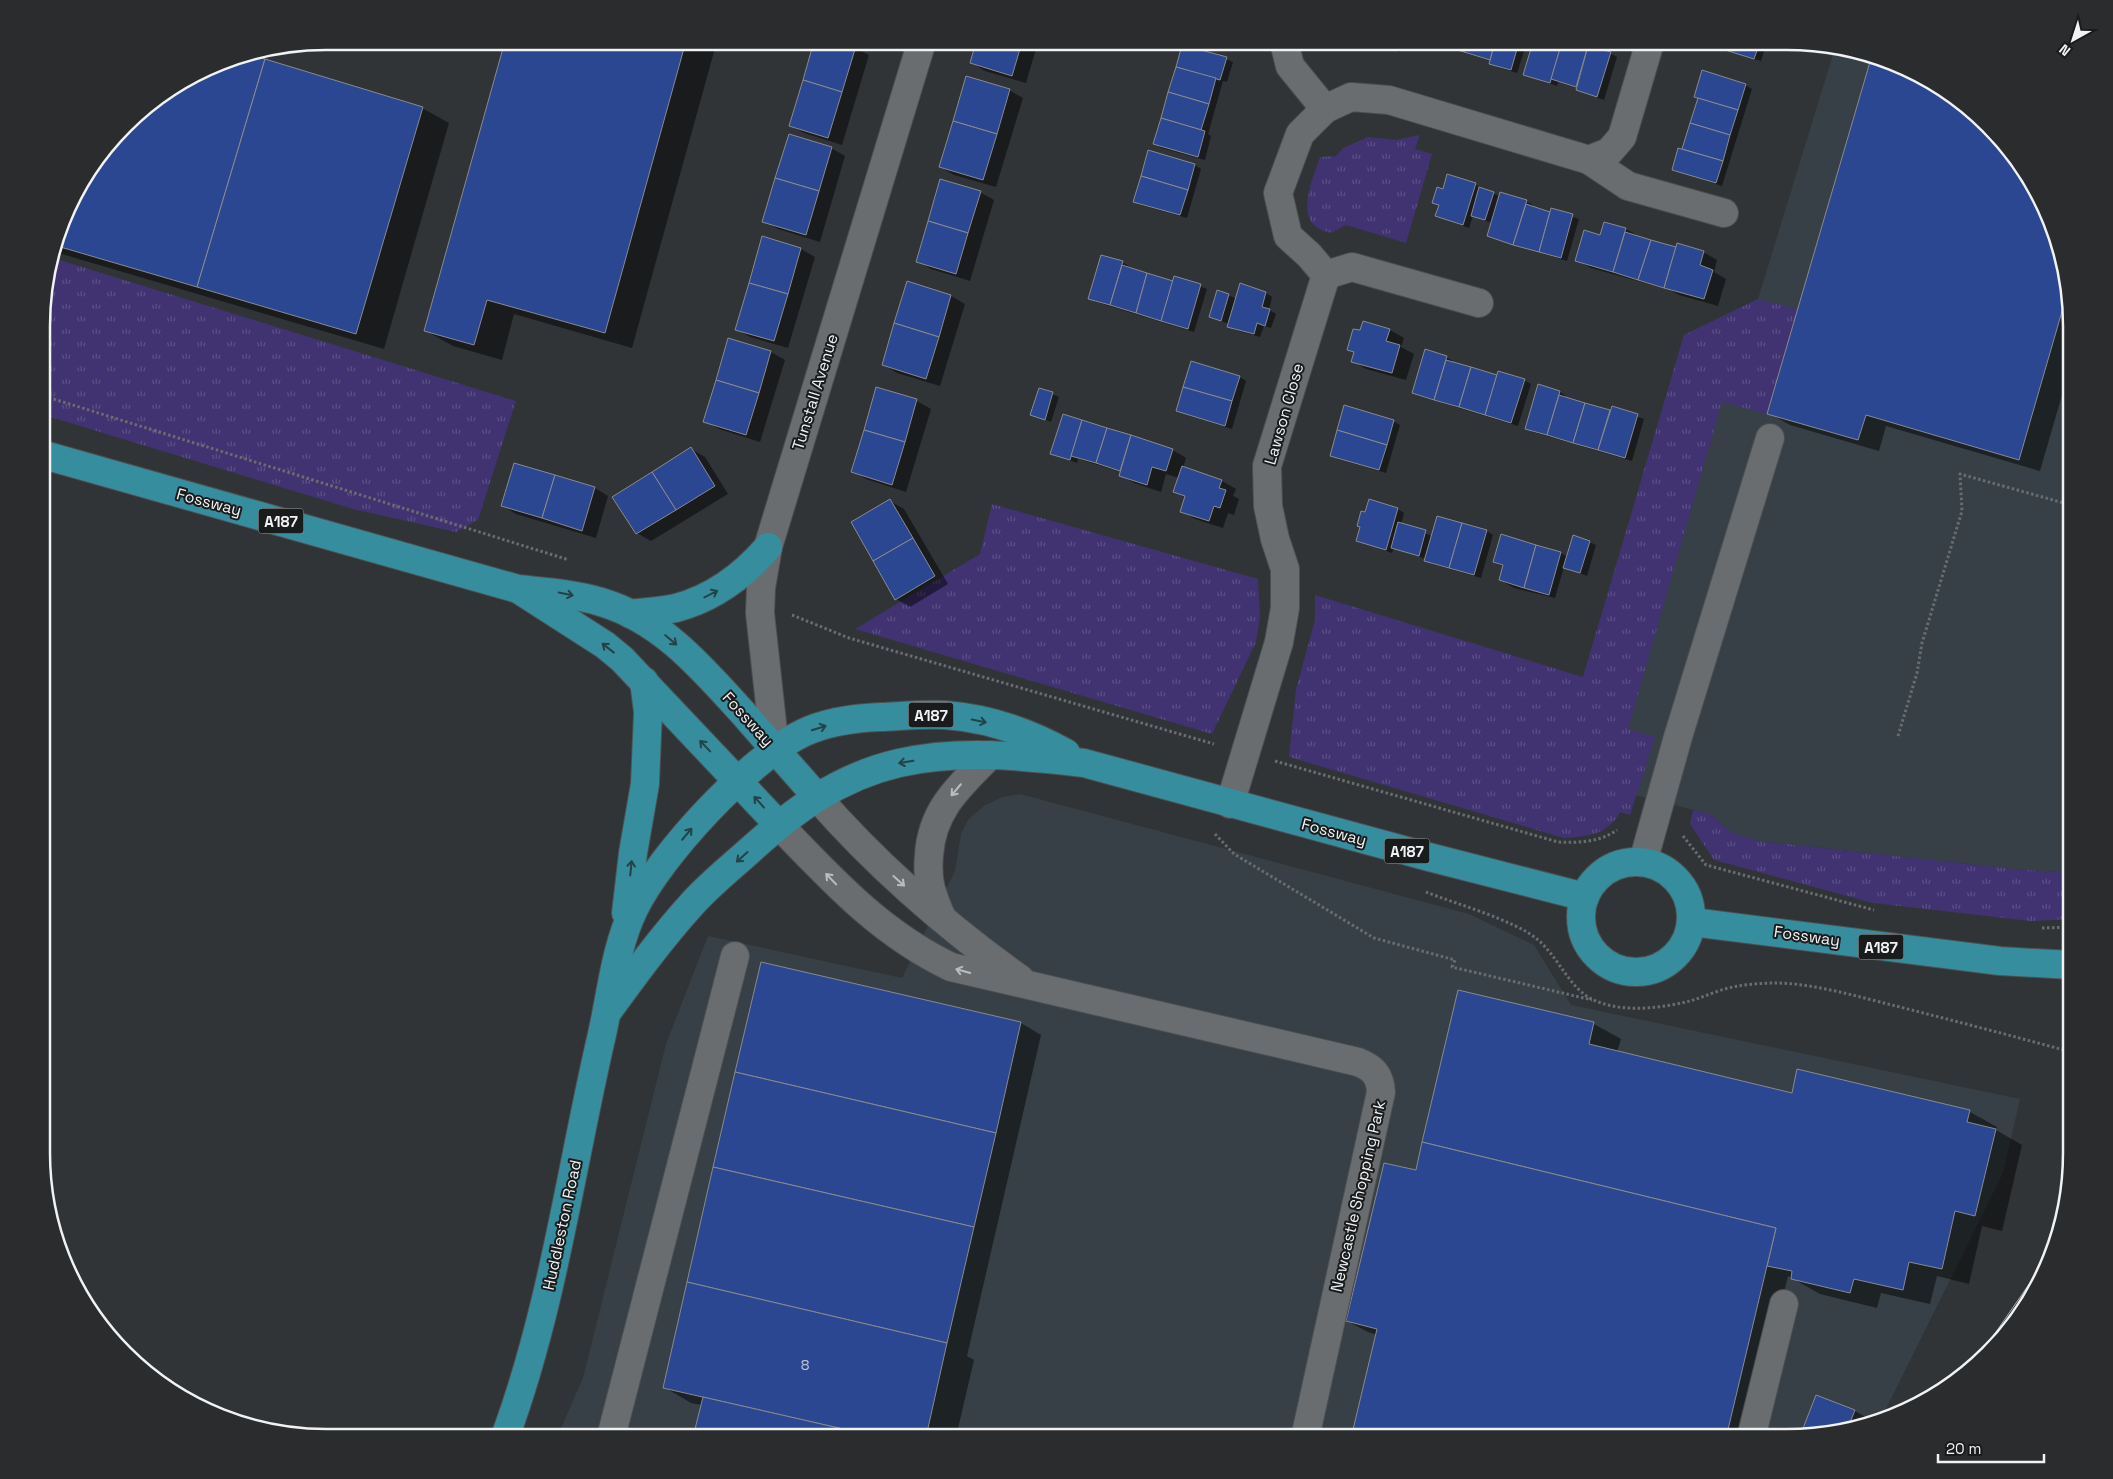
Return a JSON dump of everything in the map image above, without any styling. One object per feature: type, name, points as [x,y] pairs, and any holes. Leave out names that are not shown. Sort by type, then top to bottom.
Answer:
[{"type":"main road","name":"Fossway","points":[[50,456],[518,589],[561,593],[602,602],[630,614],[662,632],[700,665],[776,750],[801,734],[820,726],[866,718],[946,715],[979,720],[1012,729],[1047,743],[1084,763]]},
{"type":"main road","points":[[630,614],[674,608],[694,603],[720,589],[740,575],[753,565],[768,547]]},
{"type":"main road","name":"Fossway","points":[[518,589],[606,645],[644,680],[778,824],[816,796],[857,777],[900,762],[949,756],[1032,757],[1084,763],[1230,804],[1585,897]]},
{"type":"main road","points":[[624,934],[632,853],[645,784],[648,712],[644,680]]},
{"type":"main road","points":[[776,750],[816,796]]},
{"type":"main road","name":"Huddleston Road","points":[[508,1429],[519,1401],[534,1349],[624,934],[634,909],[648,883],[664,861],[739,781],[776,750]]},
{"type":"main road","name":"Huddleston Road","points":[[608,1010],[649,954],[694,902],[778,824]]},
{"type":"main road","points":[[1622,861],[1643,862],[1657,867],[1679,882],[1692,908],[1692,922],[1684,943],[1676,956],[1661,966],[1647,971],[1631,972],[1618,969],[1596,956],[1582,932],[1580,919],[1585,897],[1596,878],[1611,865],[1622,861]]},
{"type":"main road","name":"Fossway","points":[[1692,922],[2000,962],[2063,966]]},
{"type":"street","name":"Tunstall Avenue","points":[[776,750],[760,613],[768,547],[920,50]]},
{"type":"street","points":[[1286,50],[1290,66],[1324,109]]},
{"type":"street","points":[[1589,160],[1609,152],[1622,137],[1648,50]]},
{"type":"street","points":[[1479,303],[1352,267],[1326,275],[1309,255],[1288,236],[1278,193],[1300,134],[1324,109],[1351,97],[1389,100],[1589,160],[1628,186],[1724,213]]},
{"type":"street","name":"Lawson Close","points":[[1230,804],[1280,642],[1285,608],[1285,569],[1275,539],[1268,506],[1267,466],[1326,275]]},
{"type":"street","points":[[1643,862],[1770,438]]},
{"type":"street","points":[[943,920],[931,889],[928,870],[930,842],[937,818],[946,803],[990,755]]},
{"type":"street","name":"Newcastle Shopping Park","points":[[816,796],[862,846],[943,920],[968,942],[1028,985]]},
{"type":"street","name":"Newcastle Shopping Park","points":[[778,824],[846,895],[908,945],[950,967],[1358,1062],[1370,1067],[1377,1074],[1381,1084],[1381,1092],[1307,1429]]},
{"type":"street","points":[[613,1429],[735,956]]},
{"type":"street","points":[[1753,1429],[1784,1304]]},
{"type":"path","points":[[50,398],[570,560]]},
{"type":"path","points":[[1898,736],[1917,673],[1922,643],[1962,510],[1960,474],[2063,503]]},
{"type":"path","points":[[787,612],[849,638],[1558,842],[1596,840],[1610,835],[1627,818],[1654,821],[1678,828],[1706,865],[1881,912]]},
{"type":"path","points":[[1205,831],[1224,836]]},
{"type":"path","points":[[1215,834],[1234,854],[1374,938],[1455,960],[1452,967],[1620,1007],[1658,1006],[1690,1001],[1732,987],[1778,983],[1803,986],[1876,1002],[2063,1050]]},
{"type":"path","points":[[1420,890],[1516,926],[1536,938],[1549,950],[1575,985],[1596,1001]]},
{"type":"path","points":[[2038,929],[2063,927]]},
{"type":"shaded area","points":[[1833,54],[1859,59],[1909,78],[1955,107],[1995,144],[2017,173],[2035,204],[2054,254],[2061,290],[2063,326],[2063,872],[2014,869],[1759,841],[1731,832],[1710,814],[1551,774],[1583,678],[1684,335],[1758,299]]},
{"type":"shaded area","points":[[1020,794],[1469,914],[1534,945],[1571,1005],[2020,1099],[2003,1173],[1885,1411],[1841,1424],[1787,1429],[561,1429],[583,1378],[666,1044],[708,936],[902,978],[955,871],[961,834],[968,820],[985,805],[1003,797]]},
{"type":"green space","points":[[1420,135],[1415,149],[1432,154],[1406,243],[1346,225],[1331,233],[1316,227],[1310,220],[1307,203],[1311,183],[1320,157],[1336,156],[1343,148],[1368,137],[1396,140]]},
{"type":"green space","points":[[58,259],[516,401],[478,520],[456,532],[353,509],[50,417],[50,326],[52,290]]},
{"type":"green space","points":[[1758,299],[1798,309],[1767,414],[1722,402],[1628,729],[1655,737],[1630,815],[1620,812],[1604,830],[1581,837],[1564,838],[1289,757],[1296,689],[1315,620],[1315,595],[1583,677],[1684,335]]},
{"type":"green space","points":[[992,504],[1258,579],[1260,617],[1256,642],[1212,734],[855,629],[980,554]]},
{"type":"green space","points":[[1693,810],[1710,814],[1731,832],[1759,841],[2014,869],[2063,872],[2063,919],[2030,921],[1873,903],[1714,860],[1690,824]]},
{"type":"building","points":[[502,50],[684,50],[605,333],[487,300],[474,345],[424,331]]},
{"type":"building","points":[[811,50],[855,50],[842,92],[803,80]]},
{"type":"building","points":[[974,50],[1020,50],[1012,76],[970,63]]},
{"type":"building","points":[[1181,50],[1201,50],[1227,57],[1220,80],[1176,67]]},
{"type":"building","points":[[1465,50],[1493,50],[1490,60],[1464,52]]},
{"type":"building","points":[[1493,50],[1517,50],[1511,70],[1489,64]]},
{"type":"building","points":[[1531,50],[1560,50],[1550,83],[1523,75]]},
{"type":"building","points":[[1560,50],[1587,50],[1576,87],[1551,79]]},
{"type":"building","points":[[1587,50],[1611,52],[1597,97],[1576,90]]},
{"type":"building","points":[[1725,50],[1757,50],[1754,59]]},
{"type":"building","points":[[254,59],[265,59],[197,287],[61,247],[78,204],[96,173],[118,144],[144,118],[173,96],[204,78]]},
{"type":"building","points":[[265,59],[423,107],[356,334],[197,287]]},
{"type":"building","points":[[1870,63],[1909,78],[1940,96],[1969,118],[1995,144],[2017,173],[2042,220],[2058,272],[2062,311],[2019,460],[1866,415],[1858,440],[1767,414]]},
{"type":"building","points":[[1176,67],[1216,78],[1209,104],[1168,92]]},
{"type":"building","points":[[1702,70],[1746,84],[1738,110],[1694,97]]},
{"type":"building","points":[[966,76],[1010,89],[997,134],[953,121]]},
{"type":"building","points":[[803,80],[842,92],[828,138],[789,126]]},
{"type":"building","points":[[1168,92],[1209,104],[1201,130],[1161,118]]},
{"type":"building","points":[[1698,98],[1738,110],[1730,135],[1690,123]]},
{"type":"building","points":[[1161,118],[1205,131],[1198,157],[1153,144]]},
{"type":"building","points":[[953,121],[997,134],[983,180],[939,167]]},
{"type":"building","points":[[1690,123],[1730,135],[1723,161],[1682,149]]},
{"type":"building","points":[[789,134],[832,147],[819,191],[775,178]]},
{"type":"building","points":[[1678,148],[1723,161],[1716,183],[1672,170]]},
{"type":"building","points":[[1148,150],[1195,164],[1188,190],[1141,176]]},
{"type":"building","points":[[1447,174],[1476,183],[1463,225],[1435,216],[1439,205],[1432,203],[1437,187],[1443,189]]},
{"type":"building","points":[[1141,176],[1188,190],[1180,215],[1133,202]]},
{"type":"building","points":[[775,178],[819,191],[806,235],[762,222]]},
{"type":"building","points":[[940,179],[981,191],[968,233],[928,221]]},
{"type":"building","points":[[1479,187],[1494,192],[1485,220],[1471,216]]},
{"type":"building","points":[[1500,192],[1527,200],[1513,245],[1487,236]]},
{"type":"building","points":[[1526,204],[1550,212],[1539,252],[1513,245]]},
{"type":"building","points":[[1551,208],[1573,214],[1561,258],[1539,252]]},
{"type":"building","points":[[928,221],[968,233],[956,274],[916,262]]},
{"type":"building","points":[[1604,222],[1626,228],[1613,272],[1575,261],[1584,230],[1600,235]]},
{"type":"building","points":[[1625,232],[1651,240],[1638,280],[1613,272]]},
{"type":"building","points":[[762,236],[801,248],[788,294],[749,283]]},
{"type":"building","points":[[1651,240],[1676,247],[1664,288],[1638,280]]},
{"type":"building","points":[[1677,243],[1704,251],[1700,265],[1713,270],[1704,299],[1664,288]]},
{"type":"building","points":[[1101,255],[1123,261],[1110,305],[1088,299]]},
{"type":"building","points":[[1122,265],[1147,273],[1136,313],[1110,305]]},
{"type":"building","points":[[1147,273],[1173,281],[1161,321],[1136,313]]},
{"type":"building","points":[[1174,276],[1201,284],[1188,329],[1161,321]]},
{"type":"building","points":[[907,281],[951,295],[939,337],[894,323]]},
{"type":"building","points":[[749,283],[788,294],[774,341],[735,330]]},
{"type":"building","points":[[1240,283],[1266,292],[1262,307],[1270,309],[1265,326],[1257,323],[1254,334],[1227,327]]},
{"type":"building","points":[[1217,290],[1229,294],[1221,321],[1209,317]]},
{"type":"building","points":[[1363,321],[1390,329],[1386,341],[1400,345],[1392,373],[1351,362],[1354,352],[1347,350],[1353,329],[1360,330]]},
{"type":"building","points":[[894,323],[939,337],[926,379],[882,365]]},
{"type":"building","points":[[728,338],[771,351],[759,393],[716,380]]},
{"type":"building","points":[[1425,349],[1447,356],[1434,400],[1412,393]]},
{"type":"building","points":[[1446,360],[1471,367],[1459,407],[1434,400]]},
{"type":"building","points":[[1191,361],[1240,376],[1232,401],[1183,387]]},
{"type":"building","points":[[1471,367],[1497,375],[1485,415],[1459,407]]},
{"type":"building","points":[[1498,371],[1525,379],[1511,423],[1485,415]]},
{"type":"building","points":[[716,380],[759,393],[746,435],[703,422]]},
{"type":"building","points":[[1538,384],[1560,391],[1547,435],[1525,429]]},
{"type":"building","points":[[876,387],[917,399],[905,442],[864,430]]},
{"type":"building","points":[[1183,387],[1232,401],[1225,426],[1176,411]]},
{"type":"building","points":[[1039,388],[1053,392],[1045,420],[1030,415]]},
{"type":"building","points":[[1559,395],[1585,403],[1573,443],[1547,435]]},
{"type":"building","points":[[1585,403],[1610,410],[1598,450],[1573,443]]},
{"type":"building","points":[[1344,405],[1394,420],[1387,445],[1337,430]]},
{"type":"building","points":[[1612,406],[1638,414],[1625,458],[1598,450]]},
{"type":"building","points":[[1063,414],[1082,420],[1070,460],[1050,454]]},
{"type":"building","points":[[1082,420],[1107,428],[1096,463],[1071,456]]},
{"type":"building","points":[[1107,428],[1131,435],[1120,471],[1096,463]]},
{"type":"building","points":[[864,430],[905,442],[892,485],[851,472]]},
{"type":"building","points":[[1337,430],[1387,445],[1379,470],[1330,456]]},
{"type":"building","points":[[1131,435],[1173,449],[1166,471],[1152,467],[1147,485],[1119,476]]},
{"type":"building","points":[[691,447],[715,486],[676,510],[652,472]]},
{"type":"building","points":[[514,463],[555,475],[542,518],[501,506]]},
{"type":"building","points":[[1182,466],[1222,480],[1219,488],[1226,490],[1220,508],[1214,506],[1209,521],[1180,512],[1185,496],[1173,492]]},
{"type":"building","points":[[652,472],[676,510],[636,534],[612,497]]},
{"type":"building","points":[[555,475],[595,487],[582,531],[542,518]]},
{"type":"building","points":[[890,499],[913,538],[873,561],[851,522]]},
{"type":"building","points":[[1369,499],[1398,508],[1386,550],[1356,541],[1360,527],[1357,526],[1361,511],[1365,512]]},
{"type":"building","points":[[1437,516],[1462,523],[1449,568],[1424,561]]},
{"type":"building","points":[[1398,522],[1426,530],[1419,556],[1391,548]]},
{"type":"building","points":[[1462,523],[1487,530],[1474,575],[1449,568]]},
{"type":"building","points":[[1501,534],[1536,545],[1524,588],[1499,580],[1503,565],[1493,562]]},
{"type":"building","points":[[1573,535],[1590,541],[1580,573],[1563,568]]},
{"type":"building","points":[[913,538],[935,576],[895,600],[873,561]]},
{"type":"building","points":[[1536,545],[1561,552],[1549,595],[1524,588]]},
{"type":"building","points":[[761,962],[1021,1022],[996,1133],[735,1072]]},
{"type":"building","points":[[1458,990],[1594,1022],[1589,1044],[1792,1093],[1797,1069],[1970,1110],[1967,1122],[1996,1129],[1975,1216],[1955,1211],[1942,1269],[1909,1262],[1903,1290],[1854,1279],[1850,1293],[1791,1279],[1792,1271],[1767,1266],[1776,1228],[1422,1142]]},
{"type":"building","points":[[735,1072],[996,1133],[974,1227],[713,1167]]},
{"type":"building","points":[[1422,1142],[1776,1228],[1728,1429],[1353,1429],[1377,1329],[1346,1321],[1384,1163],[1416,1170]]},
{"type":"building","points":[[713,1167],[974,1227],[947,1343],[687,1282]]},
{"type":"building","points":[[687,1282],[947,1343],[928,1429],[843,1429],[663,1388]]},
{"type":"building","points":[[1816,1395],[1855,1410],[1850,1422],[1803,1428]]},
{"type":"building","points":[[703,1397],[843,1429],[695,1429]]},
{"type":"tram line","points":[[1991,1339],[2033,1278]]}]
